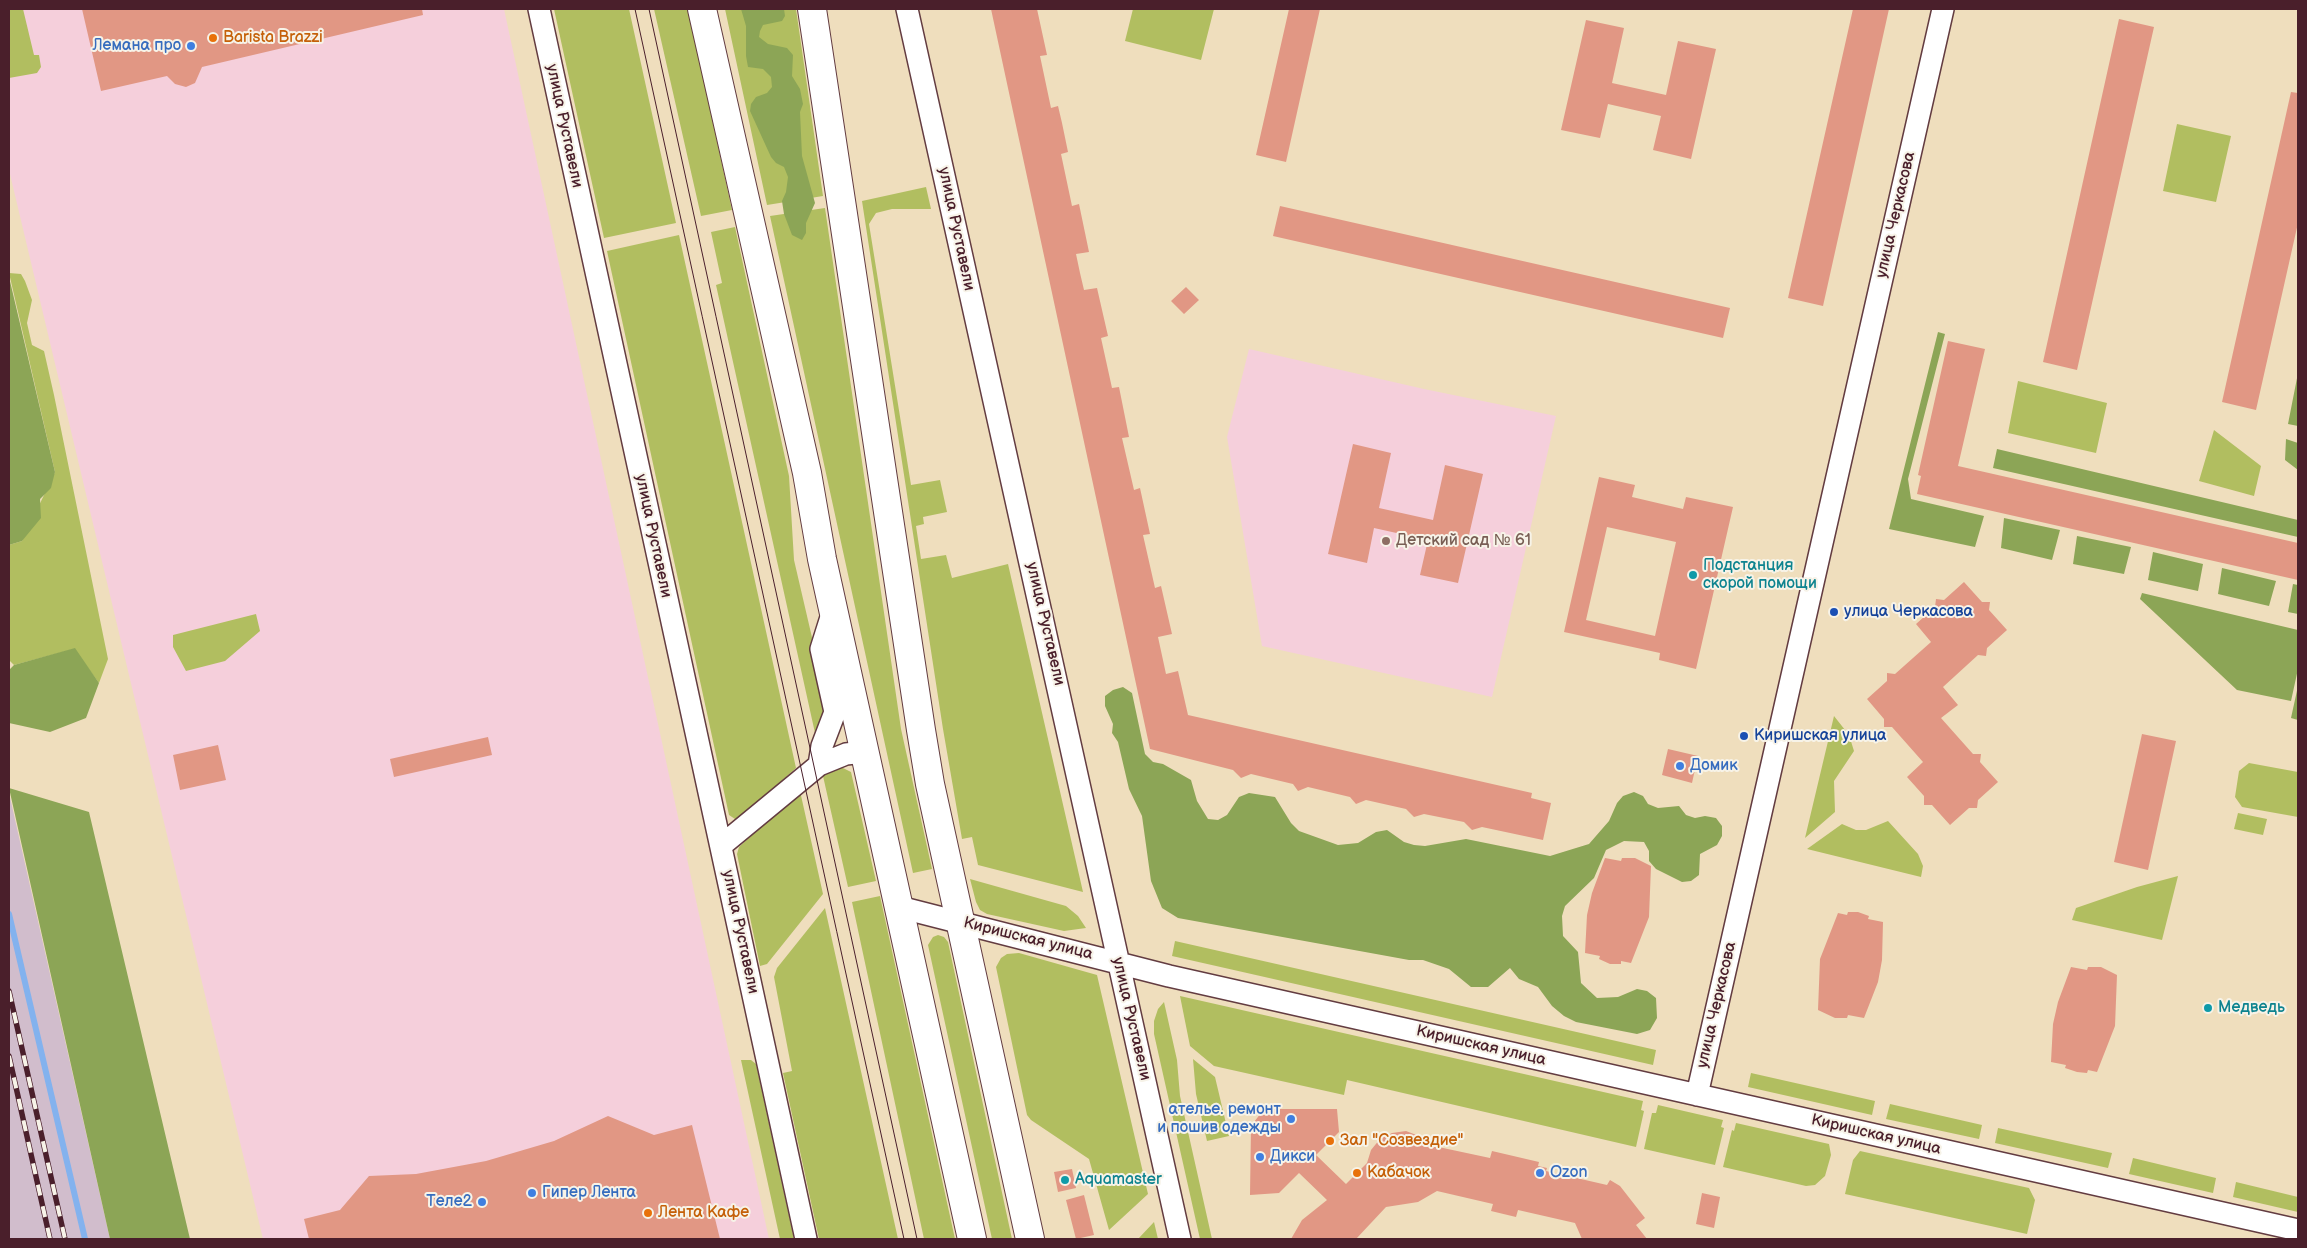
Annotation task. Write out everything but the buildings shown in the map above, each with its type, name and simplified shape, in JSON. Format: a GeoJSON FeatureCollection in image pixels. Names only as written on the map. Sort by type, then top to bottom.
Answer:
{"type":"FeatureCollection","features":[{"type":"Feature","properties":{"kind":"main road"},"geometry":{"type":"LineString","coordinates":[[702,9],[808,473],[833,611],[972,1239]]}},
{"type":"Feature","properties":{"kind":"main road"},"geometry":{"type":"LineString","coordinates":[[812,9],[921,730],[960,921],[1030,1239]]}},
{"type":"Feature","properties":{"kind":"street","name":"улица Руставели"},"geometry":{"type":"LineString","coordinates":[[539,9],[806,1239]]}},
{"type":"Feature","properties":{"kind":"street","name":"улица Руставели"},"geometry":{"type":"LineString","coordinates":[[907,9],[1180,1239]]}},
{"type":"Feature","properties":{"kind":"street","name":"улица Черкасова"},"geometry":{"type":"LineString","coordinates":[[1697,1095],[1943,9]]}},
{"type":"Feature","properties":{"kind":"street"},"geometry":{"type":"LineString","coordinates":[[819,765],[822,746],[835,712],[821,649],[833,611]]}},
{"type":"Feature","properties":{"kind":"street"},"geometry":{"type":"LineString","coordinates":[[722,845],[819,765],[846,754],[864,752]]}},
{"type":"Feature","properties":{"kind":"street","name":"Киришская улица"},"geometry":{"type":"LineString","coordinates":[[899,907],[1118,961],[1169,976],[2298,1230]]}},
{"type":"Feature","properties":{"kind":"shaded area"},"geometry":{"type":"Polygon","coordinates":[[[9,9],[504,9],[769,1239],[263,1239],[9,170],[9,9]]]}},
{"type":"Feature","properties":{"kind":"shaded area","name":"Детский сад № 61"},"geometry":{"type":"Polygon","coordinates":[[[1249,349],[1424,389],[1556,416],[1492,697],[1262,646],[1227,437],[1249,349]]]}},
{"type":"Feature","properties":{"kind":"shaded area"},"geometry":{"type":"Polygon","coordinates":[[[9,793],[110,1239],[9,1239],[9,793]]]}},
{"type":"Feature","properties":{"kind":"green space"},"geometry":{"type":"Polygon","coordinates":[[[9,9],[23,9],[34,55],[39,55],[41,67],[37,73],[9,78],[9,9]]]}},
{"type":"Feature","properties":{"kind":"green space"},"geometry":{"type":"Polygon","coordinates":[[[554,9],[629,9],[676,223],[604,238],[554,9]]]}},
{"type":"Feature","properties":{"kind":"green space"},"geometry":{"type":"Polygon","coordinates":[[[654,9],[688,9],[732,210],[701,216],[654,9]]]}},
{"type":"Feature","properties":{"kind":"green space"},"geometry":{"type":"Polygon","coordinates":[[[725,9],[796,9],[823,196],[767,205],[725,9]]]}},
{"type":"Feature","properties":{"kind":"green space"},"geometry":{"type":"Polygon","coordinates":[[[741,9],[784,9],[785,16],[782,21],[763,25],[759,37],[768,44],[787,48],[793,55],[792,76],[800,89],[803,104],[800,112],[802,156],[815,203],[806,223],[806,233],[802,240],[792,235],[784,214],[782,201],[786,192],[788,177],[784,167],[776,163],[771,157],[750,111],[751,104],[756,97],[767,93],[772,87],[771,77],[763,69],[748,67],[746,26],[741,9]]]}},
{"type":"Feature","properties":{"kind":"green space"},"geometry":{"type":"Polygon","coordinates":[[[1133,9],[1214,9],[1201,60],[1125,41],[1133,9]]]}},
{"type":"Feature","properties":{"kind":"green space"},"geometry":{"type":"Polygon","coordinates":[[[2177,124],[2231,136],[2216,202],[2163,191],[2177,124]]]}},
{"type":"Feature","properties":{"kind":"green space"},"geometry":{"type":"Polygon","coordinates":[[[926,187],[931,209],[892,209],[876,213],[869,224],[911,485],[940,480],[947,512],[923,517],[924,524],[916,526],[921,559],[946,555],[952,578],[1008,564],[1083,892],[978,865],[972,837],[962,839],[943,729],[862,201],[926,187]]]}},
{"type":"Feature","properties":{"kind":"green space"},"geometry":{"type":"Polygon","coordinates":[[[825,208],[901,729],[932,869],[913,873],[770,216],[825,208]]]}},
{"type":"Feature","properties":{"kind":"green space"},"geometry":{"type":"Polygon","coordinates":[[[735,227],[789,476],[794,560],[827,702],[817,742],[716,285],[722,283],[711,232],[735,227]]]}},
{"type":"Feature","properties":{"kind":"green space"},"geometry":{"type":"Polygon","coordinates":[[[679,235],[796,768],[740,818],[735,819],[729,815],[607,251],[679,235]]]}},
{"type":"Feature","properties":{"kind":"green space"},"geometry":{"type":"Polygon","coordinates":[[[9,273],[21,274],[25,281],[32,300],[27,323],[32,345],[44,351],[54,395],[108,659],[99,683],[74,649],[14,665],[9,660],[9,545],[22,541],[55,472],[9,273]]]}},
{"type":"Feature","properties":{"kind":"green space"},"geometry":{"type":"Polygon","coordinates":[[[9,277],[55,472],[51,488],[40,499],[41,518],[22,541],[9,545],[9,277]]]}},
{"type":"Feature","properties":{"kind":"green space"},"geometry":{"type":"Polygon","coordinates":[[[1938,332],[1945,334],[1908,479],[1911,499],[1984,516],[1975,547],[1889,529],[1938,332]]]}},
{"type":"Feature","properties":{"kind":"green space"},"geometry":{"type":"Polygon","coordinates":[[[2298,373],[2298,426],[2288,424],[2298,373]]]}},
{"type":"Feature","properties":{"kind":"green space"},"geometry":{"type":"Polygon","coordinates":[[[2018,381],[2107,403],[2096,453],[2008,433],[2018,381]]]}},
{"type":"Feature","properties":{"kind":"green space"},"geometry":{"type":"Polygon","coordinates":[[[2214,430],[2261,466],[2254,496],[2199,481],[2214,430]]]}},
{"type":"Feature","properties":{"kind":"green space"},"geometry":{"type":"Polygon","coordinates":[[[2286,439],[2298,443],[2298,470],[2285,460],[2286,439]]]}},
{"type":"Feature","properties":{"kind":"green space"},"geometry":{"type":"Polygon","coordinates":[[[1997,449],[2298,520],[2298,537],[1993,468],[1997,449]]]}},
{"type":"Feature","properties":{"kind":"green space"},"geometry":{"type":"Polygon","coordinates":[[[2004,518],[2060,530],[2052,560],[2001,548],[2004,518]]]}},
{"type":"Feature","properties":{"kind":"green space"},"geometry":{"type":"Polygon","coordinates":[[[2077,536],[2131,547],[2124,574],[2073,564],[2077,536]]]}},
{"type":"Feature","properties":{"kind":"green space"},"geometry":{"type":"Polygon","coordinates":[[[2153,552],[2203,564],[2198,591],[2148,580],[2153,552]]]}},
{"type":"Feature","properties":{"kind":"green space"},"geometry":{"type":"Polygon","coordinates":[[[2222,568],[2276,581],[2269,606],[2218,594],[2222,568]]]}},
{"type":"Feature","properties":{"kind":"green space"},"geometry":{"type":"Polygon","coordinates":[[[2293,584],[2298,585],[2298,614],[2288,612],[2293,584]]]}},
{"type":"Feature","properties":{"kind":"green space"},"geometry":{"type":"Polygon","coordinates":[[[2142,593],[2298,630],[2298,669],[2291,701],[2237,690],[2140,599],[2142,593]]]}},
{"type":"Feature","properties":{"kind":"green space"},"geometry":{"type":"Polygon","coordinates":[[[256,614],[260,631],[225,661],[186,671],[173,647],[173,635],[256,614]]]}},
{"type":"Feature","properties":{"kind":"green space"},"geometry":{"type":"Polygon","coordinates":[[[75,648],[99,683],[86,718],[50,732],[9,723],[9,670],[14,665],[75,648]]]}},
{"type":"Feature","properties":{"kind":"green space"},"geometry":{"type":"Polygon","coordinates":[[[2298,686],[2298,720],[2291,718],[2298,686]]]}},
{"type":"Feature","properties":{"kind":"green space"},"geometry":{"type":"Polygon","coordinates":[[[1123,687],[1132,693],[1145,754],[1153,762],[1163,764],[1191,780],[1197,801],[1208,819],[1218,820],[1227,815],[1239,797],[1249,793],[1275,797],[1291,823],[1299,831],[1338,845],[1358,843],[1376,832],[1387,830],[1404,842],[1414,845],[1425,846],[1466,839],[1550,856],[1589,844],[1609,821],[1617,803],[1623,796],[1634,792],[1643,796],[1648,804],[1658,808],[1679,806],[1686,815],[1695,818],[1705,816],[1716,818],[1722,826],[1722,836],[1717,845],[1700,854],[1699,875],[1691,881],[1682,882],[1656,869],[1649,861],[1649,851],[1644,842],[1624,841],[1606,850],[1594,878],[1565,906],[1562,916],[1563,936],[1578,952],[1581,983],[1597,998],[1618,997],[1637,989],[1647,991],[1656,998],[1657,1018],[1650,1030],[1637,1034],[1576,1022],[1564,1016],[1552,1006],[1538,987],[1519,979],[1510,968],[1488,987],[1471,987],[1449,969],[1423,960],[1409,960],[1178,918],[1162,908],[1151,881],[1142,816],[1129,789],[1118,742],[1112,733],[1113,724],[1105,706],[1105,696],[1113,690],[1123,687]]]}},
{"type":"Feature","properties":{"kind":"green space"},"geometry":{"type":"Polygon","coordinates":[[[1834,716],[1849,735],[1854,751],[1834,781],[1835,812],[1805,838],[1834,716]]]}},
{"type":"Feature","properties":{"kind":"green space"},"geometry":{"type":"Polygon","coordinates":[[[2249,763],[2298,772],[2298,817],[2242,807],[2235,797],[2239,771],[2249,763]]]}},
{"type":"Feature","properties":{"kind":"green space"},"geometry":{"type":"Polygon","coordinates":[[[841,767],[851,772],[876,881],[848,887],[823,776],[827,771],[841,767]]]}},
{"type":"Feature","properties":{"kind":"green space"},"geometry":{"type":"Polygon","coordinates":[[[9,788],[89,812],[190,1239],[110,1239],[9,788]]]}},
{"type":"Feature","properties":{"kind":"green space"},"geometry":{"type":"Polygon","coordinates":[[[800,791],[823,894],[767,964],[760,966],[737,854],[739,847],[800,791]]]}},
{"type":"Feature","properties":{"kind":"green space"},"geometry":{"type":"Polygon","coordinates":[[[2238,813],[2267,819],[2263,835],[2234,829],[2238,813]]]}},
{"type":"Feature","properties":{"kind":"green space"},"geometry":{"type":"Polygon","coordinates":[[[1888,821],[1918,854],[1923,866],[1921,877],[1807,849],[1842,824],[1856,830],[1866,830],[1888,821]]]}},
{"type":"Feature","properties":{"kind":"green space"},"geometry":{"type":"Polygon","coordinates":[[[2178,876],[2162,940],[2072,920],[2076,908],[2137,887],[2178,876]]]}},
{"type":"Feature","properties":{"kind":"green space"},"geometry":{"type":"Polygon","coordinates":[[[970,879],[1066,906],[1078,916],[1086,928],[1064,931],[987,914],[980,910],[976,902],[970,879]]]}},
{"type":"Feature","properties":{"kind":"green space"},"geometry":{"type":"Polygon","coordinates":[[[880,896],[955,1239],[924,1239],[852,902],[880,896]]]}},
{"type":"Feature","properties":{"kind":"green space"},"geometry":{"type":"Polygon","coordinates":[[[825,908],[898,1239],[819,1239],[783,1073],[792,1071],[774,977],[777,968],[825,908]]]}},
{"type":"Feature","properties":{"kind":"green space"},"geometry":{"type":"Polygon","coordinates":[[[938,935],[944,937],[948,942],[1012,1239],[992,1239],[928,945],[933,937],[938,935]]]}},
{"type":"Feature","properties":{"kind":"green space"},"geometry":{"type":"Polygon","coordinates":[[[1175,941],[1656,1050],[1653,1065],[1172,956],[1175,941]]]}},
{"type":"Feature","properties":{"kind":"green space"},"geometry":{"type":"Polygon","coordinates":[[[1019,953],[1097,975],[1148,1194],[1109,1230],[1089,1159],[1031,1120],[1027,1115],[996,967],[1001,958],[1007,954],[1019,953]]]}},
{"type":"Feature","properties":{"kind":"green space"},"geometry":{"type":"Polygon","coordinates":[[[1180,996],[1643,1101],[1641,1110],[1644,1111],[1636,1147],[1347,1080],[1344,1095],[1214,1066],[1190,1046],[1180,996]]]}},
{"type":"Feature","properties":{"kind":"green space"},"geometry":{"type":"Polygon","coordinates":[[[1164,1002],[1177,1060],[1180,1096],[1212,1239],[1200,1239],[1154,1034],[1154,1021],[1158,1009],[1164,1002]]]}},
{"type":"Feature","properties":{"kind":"green space"},"geometry":{"type":"Polygon","coordinates":[[[1193,1059],[1215,1077],[1229,1136],[1207,1141],[1196,1094],[1193,1059]]]}},
{"type":"Feature","properties":{"kind":"green space"},"geometry":{"type":"Polygon","coordinates":[[[741,1060],[751,1060],[756,1064],[794,1239],[780,1239],[741,1060]]]}},
{"type":"Feature","properties":{"kind":"green space"},"geometry":{"type":"Polygon","coordinates":[[[1751,1073],[1875,1101],[1872,1115],[1748,1087],[1751,1073]]]}},
{"type":"Feature","properties":{"kind":"green space"},"geometry":{"type":"Polygon","coordinates":[[[1890,1104],[1982,1125],[1979,1139],[1886,1119],[1890,1104]]]}},
{"type":"Feature","properties":{"kind":"green space"},"geometry":{"type":"Polygon","coordinates":[[[1658,1105],[1723,1120],[1721,1127],[1724,1128],[1715,1165],[1644,1149],[1652,1113],[1656,1113],[1658,1105]]]}},
{"type":"Feature","properties":{"kind":"green space"},"geometry":{"type":"Polygon","coordinates":[[[1736,1123],[1829,1144],[1831,1155],[1825,1176],[1815,1185],[1806,1186],[1723,1167],[1732,1130],[1734,1131],[1736,1123]]]}},
{"type":"Feature","properties":{"kind":"green space"},"geometry":{"type":"Polygon","coordinates":[[[1998,1128],[2112,1153],[2108,1168],[1995,1143],[1998,1128]]]}},
{"type":"Feature","properties":{"kind":"green space"},"geometry":{"type":"Polygon","coordinates":[[[1860,1151],[2029,1188],[2035,1200],[2027,1234],[1845,1194],[1853,1160],[1860,1151]]]}},
{"type":"Feature","properties":{"kind":"green space"},"geometry":{"type":"Polygon","coordinates":[[[2133,1158],[2216,1178],[2213,1193],[2129,1174],[2133,1158]]]}},
{"type":"Feature","properties":{"kind":"green space"},"geometry":{"type":"Polygon","coordinates":[[[2236,1182],[2298,1197],[2298,1212],[2233,1197],[2236,1182]]]}},
{"type":"Feature","properties":{"kind":"green space"},"geometry":{"type":"Polygon","coordinates":[[[1154,1222],[1158,1239],[1138,1239],[1154,1222]]]}},
{"type":"Feature","properties":{"kind":"waterway"},"geometry":{"type":"LineString","coordinates":[[9,914],[85,1239]]}},
{"type":"Feature","properties":{"kind":"tram line"},"geometry":{"type":"LineString","coordinates":[[635,9],[904,1239]]}},
{"type":"Feature","properties":{"kind":"tram line"},"geometry":{"type":"LineString","coordinates":[[649,9],[917,1239]]}},
{"type":"Feature","properties":{"kind":"railway"},"geometry":{"type":"LineString","coordinates":[[9,991],[65,1239]]}},
{"type":"Feature","properties":{"kind":"railway"},"geometry":{"type":"LineString","coordinates":[[9,1056],[50,1239]]}},
{"type":"Feature","properties":{"kind":"place","name":"Barista Brazzi"},"geometry":{"type":"Point","coordinates":[213,38]}},
{"type":"Feature","properties":{"kind":"place","name":"Лемана про"},"geometry":{"type":"Point","coordinates":[191,46]}},
{"type":"Feature","properties":{"kind":"place","name":"Детский сад № 61"},"geometry":{"type":"Point","coordinates":[1386,541]}},
{"type":"Feature","properties":{"kind":"place","name":"Подстанция скорой помощи"},"geometry":{"type":"Point","coordinates":[1693,575]}},
{"type":"Feature","properties":{"kind":"place","name":"улица Черкасова"},"geometry":{"type":"Point","coordinates":[1834,612]}},
{"type":"Feature","properties":{"kind":"place","name":"Киришская улица"},"geometry":{"type":"Point","coordinates":[1744,736]}},
{"type":"Feature","properties":{"kind":"place","name":"Домик"},"geometry":{"type":"Point","coordinates":[1680,766]}},
{"type":"Feature","properties":{"kind":"place","name":"Медведь"},"geometry":{"type":"Point","coordinates":[2208,1008]}},
{"type":"Feature","properties":{"kind":"place","name":"ателье. ремонт и пошив одежды"},"geometry":{"type":"Point","coordinates":[1291,1119]}},
{"type":"Feature","properties":{"kind":"place","name":"Зал \"Созвездие\""},"geometry":{"type":"Point","coordinates":[1330,1141]}},
{"type":"Feature","properties":{"kind":"place","name":"Дикси"},"geometry":{"type":"Point","coordinates":[1260,1157]}},
{"type":"Feature","properties":{"kind":"place","name":"Кабачок"},"geometry":{"type":"Point","coordinates":[1357,1173]}},
{"type":"Feature","properties":{"kind":"place","name":"Ozon"},"geometry":{"type":"Point","coordinates":[1540,1173]}},
{"type":"Feature","properties":{"kind":"place","name":"Aquamaster"},"geometry":{"type":"Point","coordinates":[1065,1180]}},
{"type":"Feature","properties":{"kind":"place","name":"Гипер Лента"},"geometry":{"type":"Point","coordinates":[532,1193]}},
{"type":"Feature","properties":{"kind":"place","name":"Теле2"},"geometry":{"type":"Point","coordinates":[482,1202]}},
{"type":"Feature","properties":{"kind":"place","name":"Лента Кафе"},"geometry":{"type":"Point","coordinates":[648,1213]}}]}
